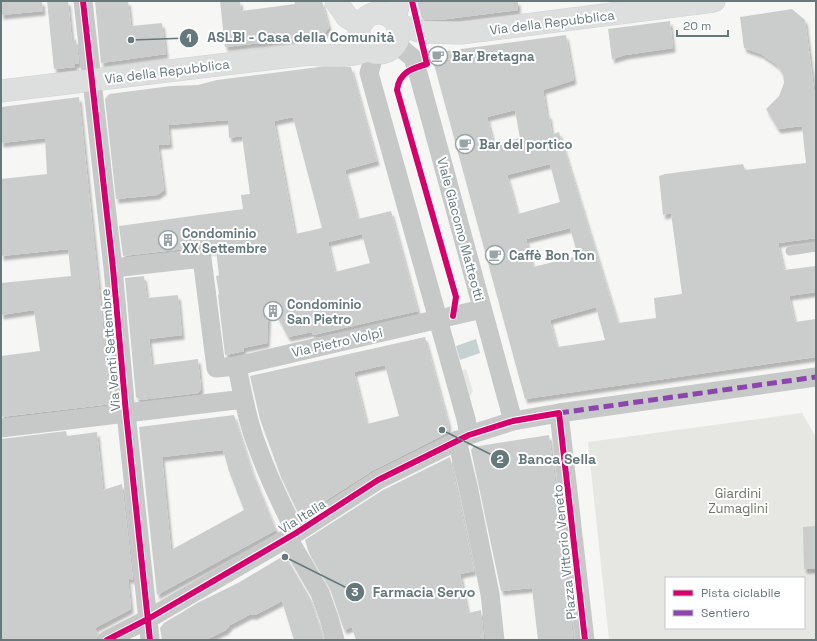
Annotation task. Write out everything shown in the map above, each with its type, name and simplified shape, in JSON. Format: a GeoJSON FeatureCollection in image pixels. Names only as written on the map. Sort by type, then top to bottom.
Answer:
{"type":"FeatureCollection","features":[{"type":"Feature","properties":{"kind":"street","name":"Via Venti Settembre"},"geometry":{"type":"LineString","coordinates":[[83,1],[113,268],[126,413],[150,640]]}},
{"type":"Feature","properties":{"kind":"street","name":"Viale Giacomo Matteotti"},"geometry":{"type":"LineString","coordinates":[[336,1],[347,17],[379,25],[413,58],[513,421]]}},
{"type":"Feature","properties":{"kind":"street","name":"Via della Repubblica"},"geometry":{"type":"LineString","coordinates":[[1,91],[310,54],[335,56],[360,53],[379,25],[422,45],[438,43],[461,33],[714,1]]}},
{"type":"Feature","properties":{"kind":"street"},"geometry":{"type":"LineString","coordinates":[[379,25],[369,73],[466,419],[463,438],[468,486],[490,594],[495,640]]}},
{"type":"Feature","properties":{"kind":"street","name":"Via Pietro Volpi"},"geometry":{"type":"LineString","coordinates":[[113,268],[202,258],[216,368],[237,366],[482,308]]}},
{"type":"Feature","properties":{"kind":"street"},"geometry":{"type":"LineString","coordinates":[[237,366],[255,442],[292,536],[320,593],[335,640]]}},
{"type":"Feature","properties":{"kind":"street"},"geometry":{"type":"LineString","coordinates":[[513,421],[816,377]]}},
{"type":"Feature","properties":{"kind":"street"},"geometry":{"type":"LineString","coordinates":[[1,428],[244,399]]}},
{"type":"Feature","properties":{"kind":"street","name":"Piazza Vittorio Veneto"},"geometry":{"type":"LineString","coordinates":[[560,413],[585,640]]}},
{"type":"Feature","properties":{"kind":"street","name":"Via Italia"},"geometry":{"type":"LineString","coordinates":[[106,640],[148,620],[292,536],[378,480],[463,438],[513,421]]}},
{"type":"Feature","properties":{"kind":"lane"},"geometry":{"type":"LineString","coordinates":[[790,250],[816,247]]}},
{"type":"Feature","properties":{"kind":"green space"},"geometry":{"type":"Polygon","coordinates":[[[466,369],[473,391],[468,397],[461,371],[466,369]]]}},
{"type":"Feature","properties":{"kind":"green space","name":"Giardini Zumaglini"},"geometry":{"type":"Polygon","coordinates":[[[802,413],[816,437],[816,640],[609,640],[588,442],[802,413]]]}},
{"type":"Feature","properties":{"kind":"shaded area"},"geometry":{"type":"Polygon","coordinates":[[[476,339],[480,353],[460,360],[456,346],[476,339]]]}},
{"type":"Feature","properties":{"kind":"building"},"geometry":{"type":"Polygon","coordinates":[[[1,1],[42,1],[43,11],[1,15],[1,1]]]}},
{"type":"Feature","properties":{"kind":"building"},"geometry":{"type":"Polygon","coordinates":[[[47,1],[68,1],[72,42],[76,39],[79,63],[75,64],[75,67],[54,69],[47,1]]]}},
{"type":"Feature","properties":{"kind":"building"},"geometry":{"type":"Polygon","coordinates":[[[95,1],[128,1],[131,26],[162,23],[166,54],[101,63],[95,1]]]}},
{"type":"Feature","properties":{"kind":"building"},"geometry":{"type":"Polygon","coordinates":[[[220,1],[240,1],[241,11],[295,4],[294,1],[322,1],[329,27],[323,36],[225,47],[220,1]]]}},
{"type":"Feature","properties":{"kind":"building"},"geometry":{"type":"Polygon","coordinates":[[[417,1],[518,1],[518,10],[439,20],[424,20],[422,19],[417,1]]]}},
{"type":"Feature","properties":{"kind":"building"},"geometry":{"type":"Polygon","coordinates":[[[792,9],[805,20],[816,105],[816,238],[778,243],[784,270],[816,266],[816,292],[789,296],[795,322],[816,319],[816,357],[525,399],[431,53],[566,35],[574,80],[543,90],[547,115],[549,114],[552,134],[559,132],[618,323],[656,318],[654,298],[682,294],[671,213],[663,215],[659,176],[743,164],[745,170],[806,163],[802,126],[778,129],[766,109],[779,96],[784,83],[783,74],[777,65],[761,54],[744,48],[740,17],[792,9]],[[515,110],[487,117],[494,145],[520,138],[515,110]],[[550,164],[507,175],[518,214],[560,202],[550,164]],[[570,228],[526,239],[533,267],[578,256],[570,228]],[[596,307],[550,320],[557,347],[605,340],[596,307]]]}},
{"type":"Feature","properties":{"kind":"building"},"geometry":{"type":"Polygon","coordinates":[[[670,21],[673,48],[625,55],[612,59],[608,29],[670,21]]]}},
{"type":"Feature","properties":{"kind":"building"},"geometry":{"type":"Polygon","coordinates":[[[319,67],[351,67],[377,161],[345,170],[358,219],[391,211],[418,311],[313,335],[312,332],[288,337],[269,301],[267,343],[243,348],[244,351],[225,355],[216,276],[219,275],[216,250],[210,251],[201,247],[123,256],[119,226],[243,209],[241,195],[250,194],[242,136],[229,138],[228,120],[168,125],[170,144],[158,145],[164,190],[157,195],[116,199],[105,99],[109,94],[171,86],[198,85],[217,80],[319,67]],[[293,117],[274,121],[295,234],[322,228],[293,117]],[[362,234],[328,242],[335,272],[370,263],[362,234]]]}},
{"type":"Feature","properties":{"kind":"building"},"geometry":{"type":"Polygon","coordinates":[[[79,97],[111,404],[1,417],[1,356],[40,351],[34,310],[1,315],[1,283],[71,276],[68,249],[1,256],[1,179],[47,174],[45,138],[1,143],[1,107],[79,97]]]}},
{"type":"Feature","properties":{"kind":"building"},"geometry":{"type":"Polygon","coordinates":[[[144,276],[147,298],[178,295],[182,335],[149,339],[152,365],[198,359],[201,389],[198,393],[140,400],[136,397],[125,278],[144,276]]]}},
{"type":"Feature","properties":{"kind":"building"},"geometry":{"type":"Polygon","coordinates":[[[425,337],[448,422],[449,432],[372,471],[300,517],[281,477],[260,419],[250,376],[425,337]],[[385,365],[354,372],[367,424],[399,416],[385,365]]]}},
{"type":"Feature","properties":{"kind":"building"},"geometry":{"type":"Polygon","coordinates":[[[234,415],[252,471],[276,530],[157,595],[139,427],[234,415]],[[223,450],[162,457],[171,550],[244,510],[229,471],[223,450]]]}},
{"type":"Feature","properties":{"kind":"building"},"geometry":{"type":"Polygon","coordinates":[[[66,431],[67,436],[97,432],[103,490],[122,484],[133,580],[128,578],[131,609],[95,628],[98,634],[96,640],[1,640],[1,439],[66,431]]]}},
{"type":"Feature","properties":{"kind":"building"},"geometry":{"type":"Polygon","coordinates":[[[549,435],[564,550],[573,640],[538,640],[532,588],[501,591],[471,450],[473,447],[549,435]]]}},
{"type":"Feature","properties":{"kind":"building"},"geometry":{"type":"Polygon","coordinates":[[[450,457],[474,571],[460,574],[468,613],[481,610],[484,640],[356,640],[352,627],[344,630],[330,589],[309,553],[305,540],[383,490],[450,457]]]}},
{"type":"Feature","properties":{"kind":"building"},"geometry":{"type":"Polygon","coordinates":[[[816,526],[816,569],[804,569],[803,527],[816,526]]]}},
{"type":"Feature","properties":{"kind":"building"},"geometry":{"type":"Polygon","coordinates":[[[285,555],[310,598],[324,640],[294,640],[282,601],[255,615],[249,615],[230,625],[226,630],[205,640],[162,640],[160,628],[164,623],[199,602],[238,583],[285,555]]]}},
{"type":"Feature","properties":{"kind":"marked path"},"geometry":{"type":"LineString","coordinates":[[559,413],[816,377]]}},
{"type":"Feature","properties":{"kind":"cycle path"},"geometry":{"type":"LineString","coordinates":[[83,1],[113,268],[126,413],[150,640]]}},
{"type":"Feature","properties":{"kind":"cycle path"},"geometry":{"type":"LineString","coordinates":[[412,1],[427,64],[412,69],[404,75],[398,84],[397,90],[456,297],[453,316]]}},
{"type":"Feature","properties":{"kind":"cycle path"},"geometry":{"type":"LineString","coordinates":[[107,640],[148,619],[296,533],[378,480],[469,435],[513,421],[559,413],[585,640]]}},
{"type":"Feature","properties":{"kind":"place","name":"ASLBI - Casa della Comunità"},"geometry":{"type":"Point","coordinates":[131,40]}},
{"type":"Feature","properties":{"kind":"place","name":"Bar Bretagna"},"geometry":{"type":"Point","coordinates":[438,56]}},
{"type":"Feature","properties":{"kind":"place","name":"Bar del portico"},"geometry":{"type":"Point","coordinates":[465,144]}},
{"type":"Feature","properties":{"kind":"place","name":"Condominio XX Settembre"},"geometry":{"type":"Point","coordinates":[168,240]}},
{"type":"Feature","properties":{"kind":"place","name":"Caffè Bon Ton"},"geometry":{"type":"Point","coordinates":[495,255]}},
{"type":"Feature","properties":{"kind":"place","name":"Condominio San Pietro"},"geometry":{"type":"Point","coordinates":[273,311]}},
{"type":"Feature","properties":{"kind":"place","name":"Banca Sella"},"geometry":{"type":"Point","coordinates":[442,430]}},
{"type":"Feature","properties":{"kind":"place","name":"Farmacia Servo"},"geometry":{"type":"Point","coordinates":[285,557]}}]}
